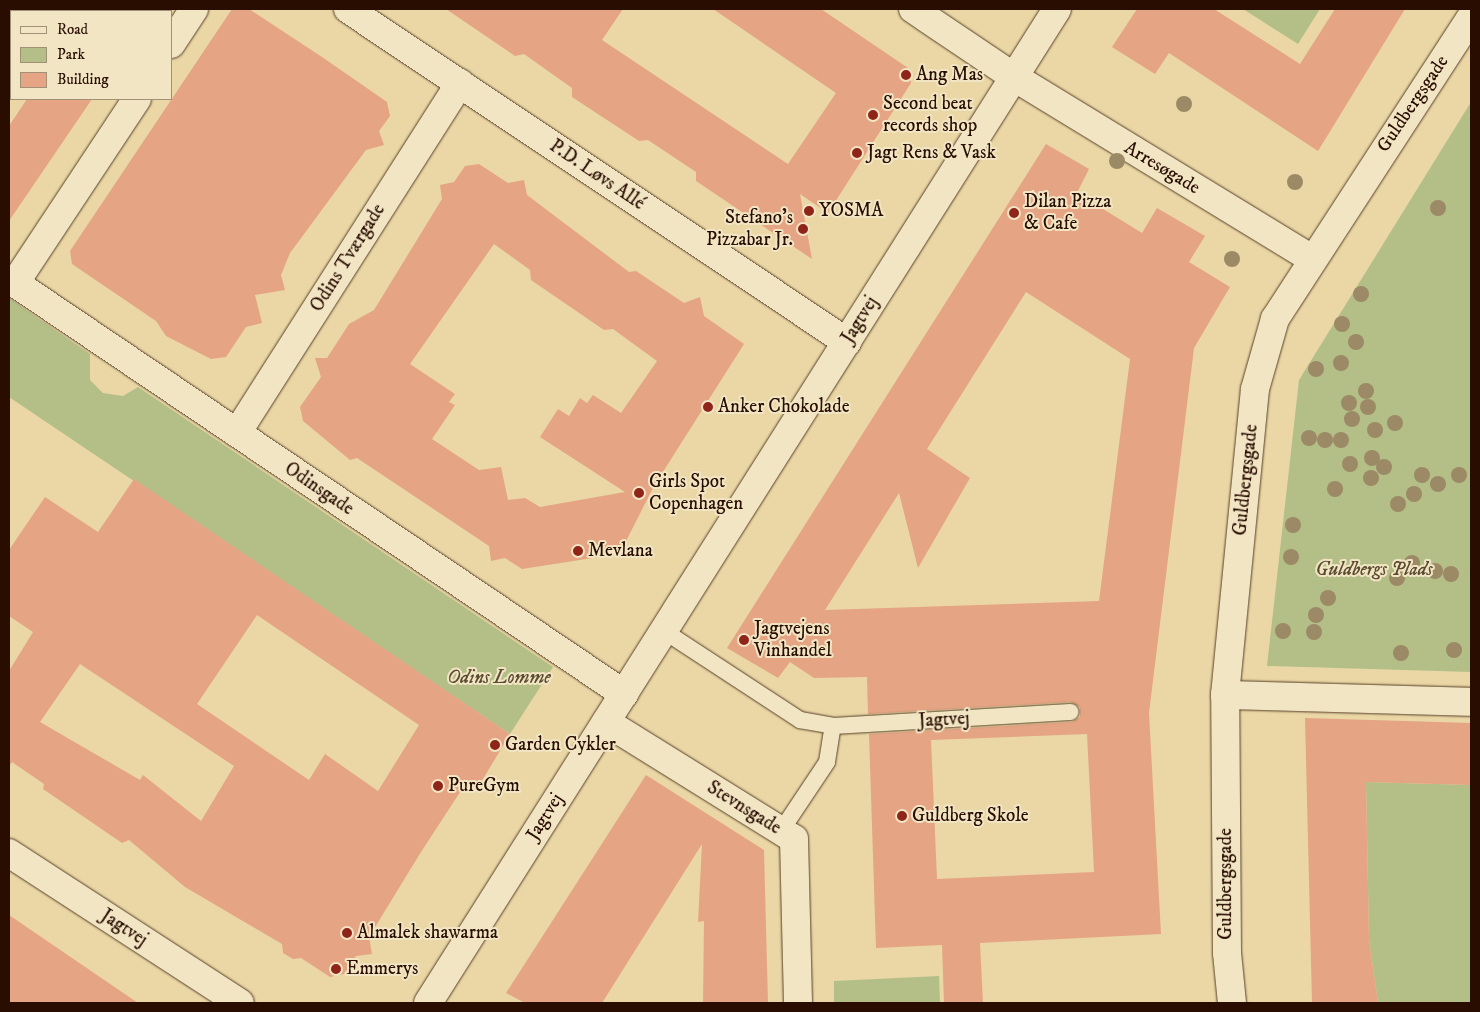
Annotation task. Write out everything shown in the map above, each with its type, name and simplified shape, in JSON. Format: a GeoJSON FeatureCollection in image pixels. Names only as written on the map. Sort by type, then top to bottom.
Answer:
{"type":"FeatureCollection","features":[{"type":"Feature","properties":{"kind":"street"},"geometry":{"type":"LineString","coordinates":[[172,42],[194,9]]}},
{"type":"Feature","properties":{"kind":"street","name":"P.D. Løvs Allé"},"geometry":{"type":"LineString","coordinates":[[348,9],[846,342]]}},
{"type":"Feature","properties":{"kind":"street","name":"Arresøgade"},"geometry":{"type":"LineString","coordinates":[[914,9],[1014,78],[1311,258]]}},
{"type":"Feature","properties":{"kind":"street","name":"Jagtvej"},"geometry":{"type":"LineString","coordinates":[[428,1003],[1057,9]]}},
{"type":"Feature","properties":{"kind":"street","name":"Guldbergsgade"},"geometry":{"type":"LineString","coordinates":[[1232,1003],[1226,952],[1226,695],[1255,389],[1275,319],[1311,258],[1471,17]]}},
{"type":"Feature","properties":{"kind":"street","name":"Odins Tværgade"},"geometry":{"type":"LineString","coordinates":[[237,433],[460,83]]}},
{"type":"Feature","properties":{"kind":"street","name":"Odinsgade"},"geometry":{"type":"LineString","coordinates":[[132,107],[12,281],[624,694]]}},
{"type":"Feature","properties":{"kind":"street"},"geometry":{"type":"LineString","coordinates":[[1226,695],[1471,702]]}},
{"type":"Feature","properties":{"kind":"street","name":"Stevnsgade"},"geometry":{"type":"LineString","coordinates":[[606,722],[794,839],[798,1003]]}},
{"type":"Feature","properties":{"kind":"street","name":"Jagtvej"},"geometry":{"type":"LineString","coordinates":[[9,853],[240,1003]]}},
{"type":"Feature","properties":{"kind":"lane","name":"Jagtvej"},"geometry":{"type":"LineString","coordinates":[[664,631],[800,720],[833,726],[1071,712]]}},
{"type":"Feature","properties":{"kind":"lane"},"geometry":{"type":"LineString","coordinates":[[781,831],[827,762],[833,726]]}},
{"type":"Feature","properties":{"kind":"green space"},"geometry":{"type":"Polygon","coordinates":[[[1243,9],[1320,9],[1298,44],[1243,9]]]}},
{"type":"Feature","properties":{"kind":"green space","name":"Guldbergs Plads"},"geometry":{"type":"Polygon","coordinates":[[[1471,102],[1471,672],[1267,666],[1299,380],[1471,102]]]}},
{"type":"Feature","properties":{"kind":"green space","name":"Odins Lomme"},"geometry":{"type":"Polygon","coordinates":[[[9,298],[90,354],[90,380],[103,393],[123,396],[138,387],[553,667],[510,734],[9,397],[9,298]]]}},
{"type":"Feature","properties":{"kind":"green space"},"geometry":{"type":"Polygon","coordinates":[[[1366,782],[1471,785],[1471,1003],[1378,1003],[1369,940],[1366,782]]]}},
{"type":"Feature","properties":{"kind":"green space"},"geometry":{"type":"Polygon","coordinates":[[[939,976],[940,1003],[834,1003],[834,981],[939,976]]]}},
{"type":"Feature","properties":{"kind":"building"},"geometry":{"type":"Polygon","coordinates":[[[232,9],[249,9],[387,102],[390,116],[379,131],[384,145],[366,150],[290,253],[281,275],[285,290],[255,295],[262,323],[246,327],[226,357],[211,359],[166,336],[156,321],[72,264],[70,251],[232,9]]]}},
{"type":"Feature","properties":{"kind":"building"},"geometry":{"type":"Polygon","coordinates":[[[446,9],[623,9],[602,40],[788,164],[836,93],[713,9],[821,9],[908,68],[911,83],[828,213],[800,194],[812,259],[696,181],[696,172],[648,140],[639,141],[572,97],[572,88],[524,54],[515,56],[446,9]]]}},
{"type":"Feature","properties":{"kind":"building"},"geometry":{"type":"Polygon","coordinates":[[[1137,9],[1214,9],[1300,64],[1335,9],[1405,9],[1318,151],[1169,53],[1155,74],[1112,47],[1137,9]]]}},
{"type":"Feature","properties":{"kind":"building"},"geometry":{"type":"Polygon","coordinates":[[[26,100],[91,100],[9,221],[9,126],[26,100]]]}},
{"type":"Feature","properties":{"kind":"building"},"geometry":{"type":"Polygon","coordinates":[[[1046,144],[1089,169],[1077,193],[1142,233],[1157,208],[1205,236],[1189,262],[1230,287],[1194,348],[1149,713],[1161,934],[980,943],[983,1003],[944,1003],[942,945],[876,948],[869,734],[1072,722],[1080,717],[1080,707],[1070,702],[868,714],[867,677],[814,678],[790,662],[778,678],[727,648],[1046,144]],[[1026,292],[927,449],[970,478],[918,568],[899,493],[825,610],[1099,601],[1130,359],[1026,292]],[[1087,734],[931,740],[937,879],[1094,872],[1087,734]]]}},
{"type":"Feature","properties":{"kind":"building"},"geometry":{"type":"Polygon","coordinates":[[[479,164],[508,183],[524,180],[527,195],[629,272],[636,271],[684,303],[700,297],[704,316],[744,344],[654,486],[624,545],[599,557],[522,569],[505,558],[491,561],[489,546],[357,458],[350,460],[303,421],[300,407],[321,377],[315,358],[327,358],[349,324],[374,310],[442,199],[440,185],[454,182],[465,166],[479,164]],[[494,244],[410,364],[455,394],[449,402],[455,405],[432,439],[479,470],[501,467],[508,500],[525,498],[540,507],[625,492],[540,437],[558,409],[569,416],[580,398],[587,403],[593,395],[621,413],[657,361],[613,329],[604,330],[531,280],[530,270],[494,244]]]}},
{"type":"Feature","properties":{"kind":"building"},"geometry":{"type":"Polygon","coordinates":[[[134,479],[510,734],[477,789],[466,783],[421,852],[369,937],[372,954],[356,956],[344,974],[330,977],[301,958],[293,959],[283,953],[282,944],[185,887],[129,840],[122,843],[43,789],[44,784],[12,762],[9,767],[9,671],[33,632],[9,616],[9,550],[45,497],[98,532],[134,479]],[[257,615],[197,704],[309,780],[325,754],[378,791],[419,725],[257,615]],[[80,664],[40,722],[140,780],[143,775],[201,821],[234,766],[80,664]]]}},
{"type":"Feature","properties":{"kind":"building"},"geometry":{"type":"Polygon","coordinates":[[[1305,718],[1471,723],[1471,785],[1366,782],[1369,940],[1378,1003],[1312,1003],[1305,718]]]}},
{"type":"Feature","properties":{"kind":"building"},"geometry":{"type":"Polygon","coordinates":[[[646,775],[764,850],[768,1003],[703,1003],[704,921],[698,922],[702,844],[602,1003],[525,1003],[506,993],[646,775]]]}},
{"type":"Feature","properties":{"kind":"building"},"geometry":{"type":"Polygon","coordinates":[[[9,915],[138,1003],[9,1003],[9,915]]]}},
{"type":"Feature","properties":{"kind":"place","name":"Ang Mas"},"geometry":{"type":"Point","coordinates":[906,75]}},
{"type":"Feature","properties":{"kind":"place","name":"Second beat records shop"},"geometry":{"type":"Point","coordinates":[873,115]}},
{"type":"Feature","properties":{"kind":"place","name":"Jagt Rens & Vask"},"geometry":{"type":"Point","coordinates":[857,153]}},
{"type":"Feature","properties":{"kind":"place","name":"YOSMA"},"geometry":{"type":"Point","coordinates":[809,211]}},
{"type":"Feature","properties":{"kind":"place","name":"Dilan Pizza & Cafe"},"geometry":{"type":"Point","coordinates":[1014,213]}},
{"type":"Feature","properties":{"kind":"place","name":"Stefano's Pizzabar Jr."},"geometry":{"type":"Point","coordinates":[803,229]}},
{"type":"Feature","properties":{"kind":"place","name":"Anker Chokolade"},"geometry":{"type":"Point","coordinates":[708,407]}},
{"type":"Feature","properties":{"kind":"place","name":"Girls Spot Copenhagen"},"geometry":{"type":"Point","coordinates":[639,493]}},
{"type":"Feature","properties":{"kind":"place","name":"Mevlana"},"geometry":{"type":"Point","coordinates":[578,551]}},
{"type":"Feature","properties":{"kind":"place","name":"Jagtvejens Vinhandel"},"geometry":{"type":"Point","coordinates":[744,640]}},
{"type":"Feature","properties":{"kind":"place","name":"Garden Cykler"},"geometry":{"type":"Point","coordinates":[495,745]}},
{"type":"Feature","properties":{"kind":"place","name":"PureGym"},"geometry":{"type":"Point","coordinates":[438,786]}},
{"type":"Feature","properties":{"kind":"place","name":"Guldberg Skole"},"geometry":{"type":"Point","coordinates":[902,816]}},
{"type":"Feature","properties":{"kind":"place","name":"Almalek shawarma"},"geometry":{"type":"Point","coordinates":[347,933]}},
{"type":"Feature","properties":{"kind":"place","name":"Emmerys"},"geometry":{"type":"Point","coordinates":[336,969]}}]}
